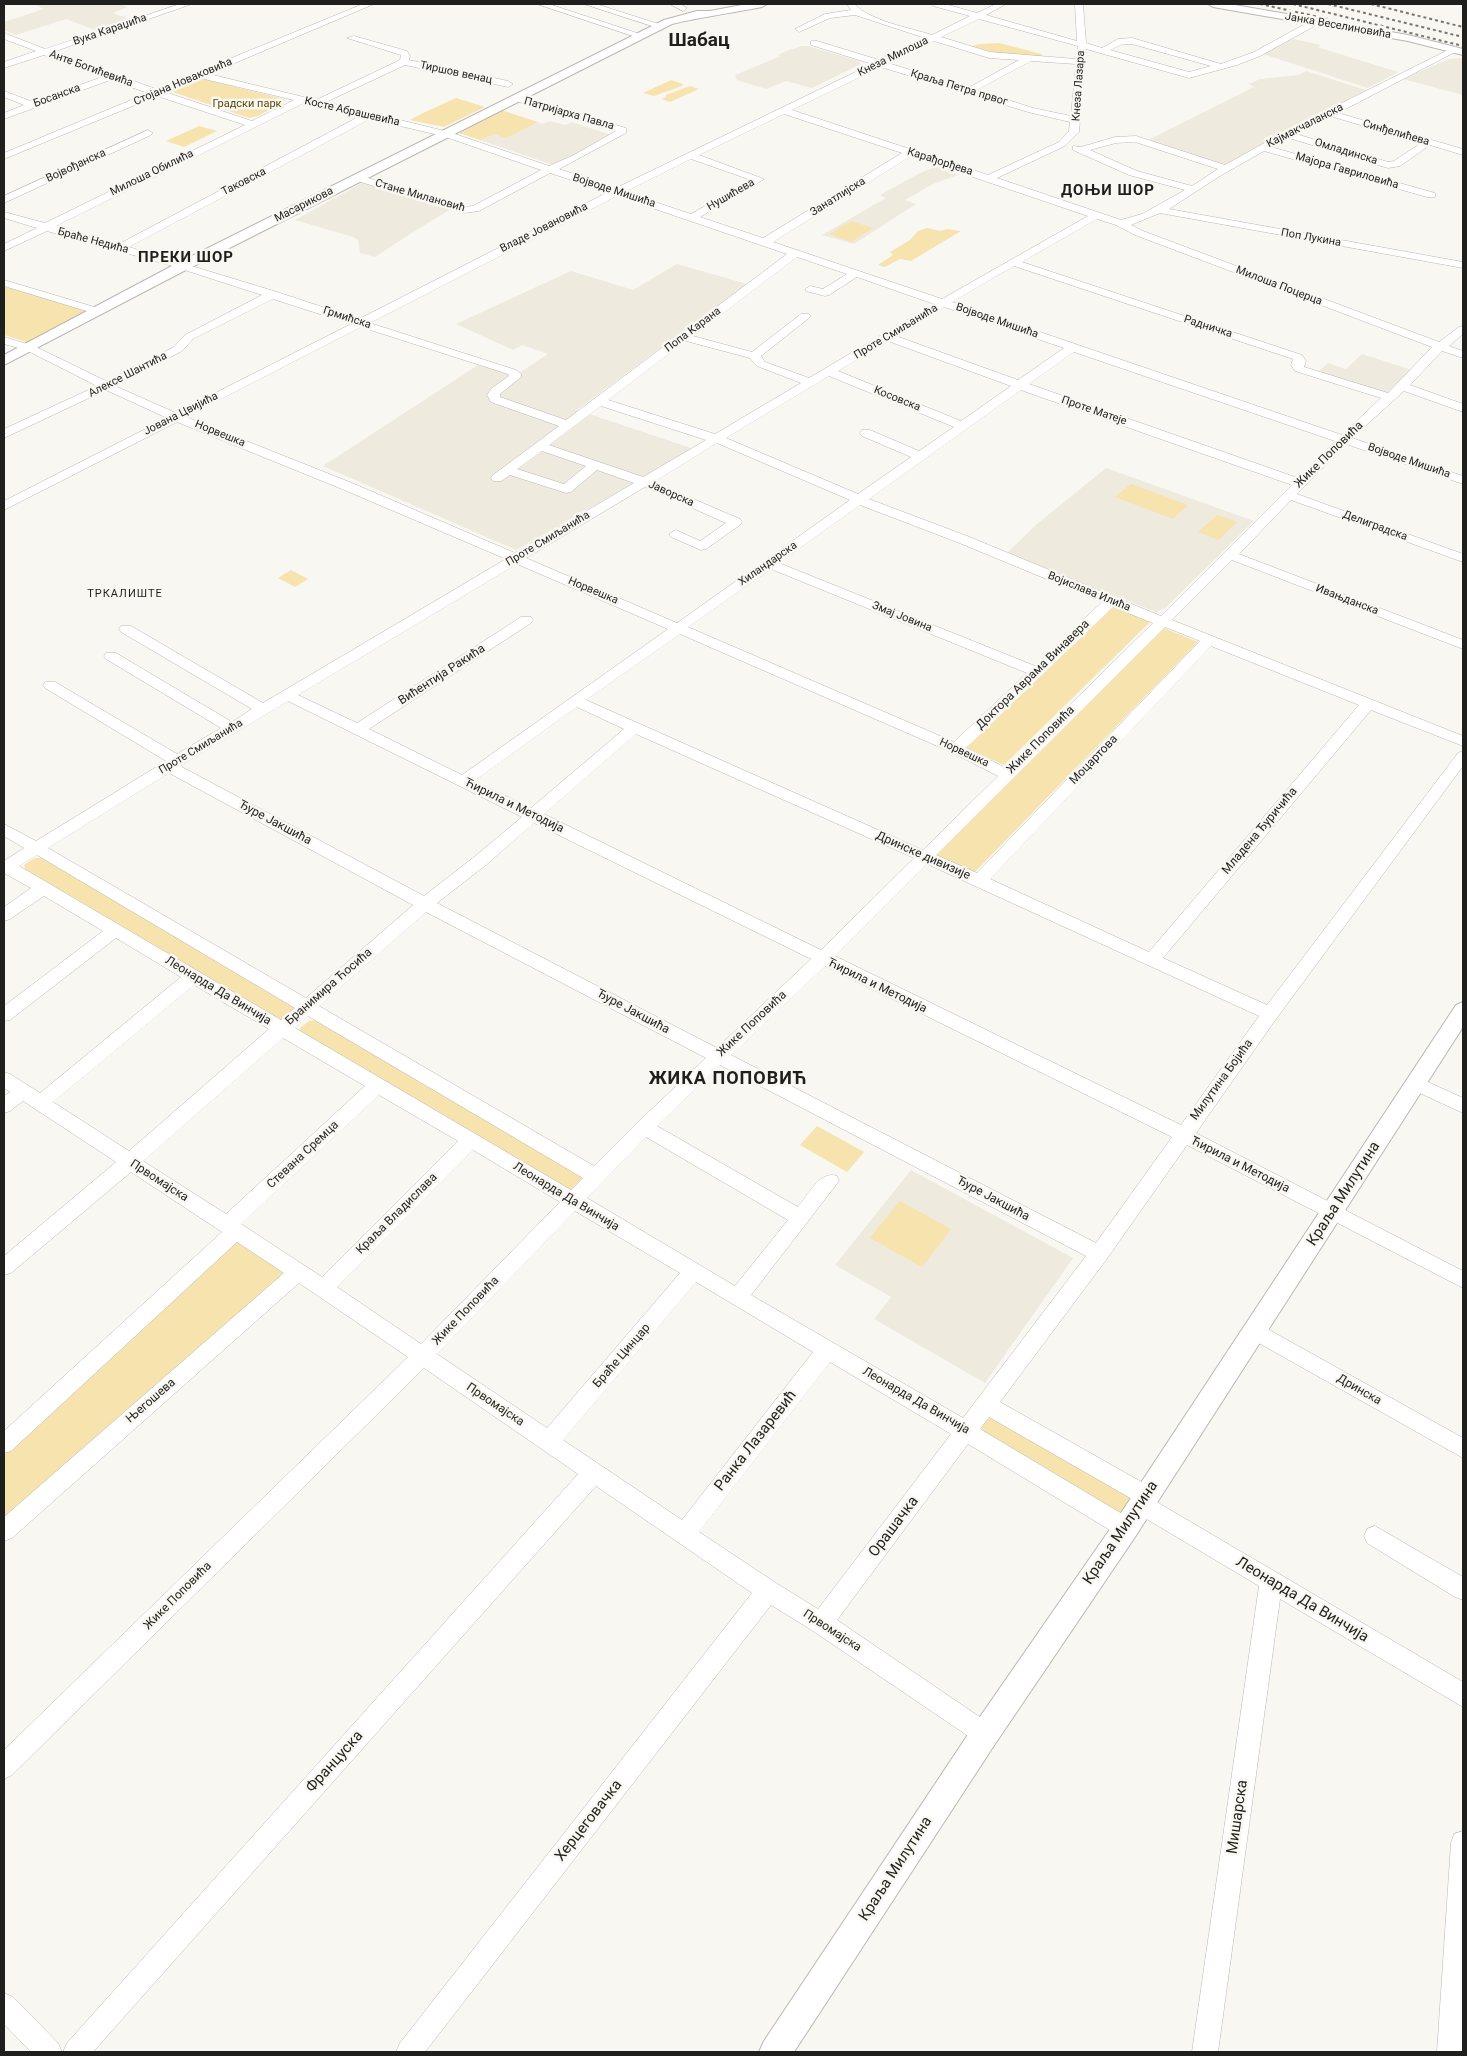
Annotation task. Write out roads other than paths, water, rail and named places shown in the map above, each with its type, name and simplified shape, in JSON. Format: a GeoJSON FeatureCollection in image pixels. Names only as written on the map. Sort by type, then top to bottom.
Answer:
{"type":"FeatureCollection","features":[{"type":"Feature","properties":{"kind":"main road"},"geometry":{"type":"LineString","coordinates":[[665,24],[689,9],[710,14],[762,4]]}},
{"type":"Feature","properties":{"kind":"main road","name":"Јанка Веселиновића"},"geometry":{"type":"LineString","coordinates":[[1213,4],[1408,38],[1459,51]]}},
{"type":"Feature","properties":{"kind":"main road","name":"Масарикова"},"geometry":{"type":"LineString","coordinates":[[4,361],[182,266],[665,24]]}},
{"type":"Feature","properties":{"kind":"main road","name":"Краља Милутина"},"geometry":{"type":"LineString","coordinates":[[775,2052],[985,1734],[1126,1528],[1417,1084],[1463,1010]]}},
{"type":"Feature","properties":{"kind":"street","name":"Вука Караџића"},"geometry":{"type":"LineString","coordinates":[[4,65],[188,4]]}},
{"type":"Feature","properties":{"kind":"street"},"geometry":{"type":"LineString","coordinates":[[343,4],[366,6]]}},
{"type":"Feature","properties":{"kind":"street"},"geometry":{"type":"LineString","coordinates":[[542,4],[642,36]]}},
{"type":"Feature","properties":{"kind":"street"},"geometry":{"type":"LineString","coordinates":[[572,14],[590,4],[665,24]]}},
{"type":"Feature","properties":{"kind":"street"},"geometry":{"type":"LineString","coordinates":[[851,4],[857,12],[869,18],[989,54],[1028,59],[1080,62]]}},
{"type":"Feature","properties":{"kind":"street"},"geometry":{"type":"LineString","coordinates":[[936,4],[1189,75],[1257,54],[1317,21]]}},
{"type":"Feature","properties":{"kind":"street","name":"Кнеза Милоша"},"geometry":{"type":"LineString","coordinates":[[783,110],[1002,4]]}},
{"type":"Feature","properties":{"kind":"street","name":"Кнеза Лазара"},"geometry":{"type":"LineString","coordinates":[[1064,143],[1074,132],[1076,120],[1082,44],[1079,4]]}},
{"type":"Feature","properties":{"kind":"street","name":"Стојана Новаковића"},"geometry":{"type":"LineString","coordinates":[[4,156],[366,6]]}},
{"type":"Feature","properties":{"kind":"street"},"geometry":{"type":"LineString","coordinates":[[799,29],[828,16],[857,12]]}},
{"type":"Feature","properties":{"kind":"street","name":"Анте Богићевића"},"geometry":{"type":"LineString","coordinates":[[4,36],[110,77],[252,124]]}},
{"type":"Feature","properties":{"kind":"street","name":"Тиршов венац"},"geometry":{"type":"LineString","coordinates":[[351,38],[404,53],[406,56],[401,63],[508,84]]}},
{"type":"Feature","properties":{"kind":"street"},"geometry":{"type":"LineString","coordinates":[[1104,50],[1121,41],[1132,41],[1223,66]]}},
{"type":"Feature","properties":{"kind":"street","name":"Краља Петра првог"},"geometry":{"type":"LineString","coordinates":[[814,43],[1049,115],[1076,120]]}},
{"type":"Feature","properties":{"kind":"street","name":"Кајмакчаланска"},"geometry":{"type":"LineString","coordinates":[[1120,223],[1128,222],[1159,210],[1226,168],[1287,134],[1459,51]]}},
{"type":"Feature","properties":{"kind":"street"},"geometry":{"type":"LineString","coordinates":[[969,90],[1028,59]]}},
{"type":"Feature","properties":{"kind":"street"},"geometry":{"type":"LineString","coordinates":[[317,104],[401,63]]}},
{"type":"Feature","properties":{"kind":"street","name":"Косте Абрашевића"},"geometry":{"type":"LineString","coordinates":[[200,76],[446,134]]}},
{"type":"Feature","properties":{"kind":"street","name":"Босанска"},"geometry":{"type":"LineString","coordinates":[[4,116],[110,77]]}},
{"type":"Feature","properties":{"kind":"street"},"geometry":{"type":"LineString","coordinates":[[4,94],[32,105]]}},
{"type":"Feature","properties":{"kind":"street","name":"Патријарха Павла"},"geometry":{"type":"LineString","coordinates":[[515,98],[623,130]]}},
{"type":"Feature","properties":{"kind":"street","name":"Милоша Обилића"},"geometry":{"type":"LineString","coordinates":[[4,248],[302,100]]}},
{"type":"Feature","properties":{"kind":"street","name":"Карађорђева"},"geometry":{"type":"LineString","coordinates":[[783,110],[1096,215]]}},
{"type":"Feature","properties":{"kind":"street","name":"Владе Јовановића"},"geometry":{"type":"LineString","coordinates":[[359,322],[783,110]]}},
{"type":"Feature","properties":{"kind":"street","name":"Синђелићева"},"geometry":{"type":"LineString","coordinates":[[1329,113],[1463,152]]}},
{"type":"Feature","properties":{"kind":"street","name":"Таковска"},"geometry":{"type":"LineString","coordinates":[[120,248],[368,116]]}},
{"type":"Feature","properties":{"kind":"street","name":"Стане Милановић"},"geometry":{"type":"LineString","coordinates":[[358,178],[470,210],[481,207],[508,191],[577,157],[622,133],[623,130]]}},
{"type":"Feature","properties":{"kind":"street","name":"Војвођанска"},"geometry":{"type":"LineString","coordinates":[[4,200],[148,133]]}},
{"type":"Feature","properties":{"kind":"street","name":"Војводе Мишића"},"geometry":{"type":"LineString","coordinates":[[446,134],[549,170],[693,216],[856,274],[1463,480]]}},
{"type":"Feature","properties":{"kind":"street","name":"Омладинска"},"geometry":{"type":"LineString","coordinates":[[1287,134],[1388,165],[1397,164],[1428,142]]}},
{"type":"Feature","properties":{"kind":"street"},"geometry":{"type":"LineString","coordinates":[[1081,150],[1115,140],[1136,138],[1226,168]]}},
{"type":"Feature","properties":{"kind":"street"},"geometry":{"type":"LineString","coordinates":[[990,178],[1064,143],[1134,173],[1193,188]]}},
{"type":"Feature","properties":{"kind":"street","name":"Мајора Гавриловића"},"geometry":{"type":"LineString","coordinates":[[1263,148],[1431,195]]}},
{"type":"Feature","properties":{"kind":"street","name":"Занатлијска"},"geometry":{"type":"LineString","coordinates":[[765,242],[911,152]]}},
{"type":"Feature","properties":{"kind":"street","name":"Нушићева"},"geometry":{"type":"LineString","coordinates":[[691,156],[759,178],[693,216]]}},
{"type":"Feature","properties":{"kind":"street","name":"Поп Лукина"},"geometry":{"type":"LineString","coordinates":[[1159,210],[1463,265]]}},
{"type":"Feature","properties":{"kind":"street","name":"Браће Недића"},"geometry":{"type":"LineString","coordinates":[[4,215],[182,266]]}},
{"type":"Feature","properties":{"kind":"street","name":"Милоша Поцерца"},"geometry":{"type":"LineString","coordinates":[[1096,215],[1463,355]]}},
{"type":"Feature","properties":{"kind":"street","name":"Проте Смиљанића"},"geometry":{"type":"LineString","coordinates":[[5,867],[173,763],[289,696],[943,303],[1096,215]]}},
{"type":"Feature","properties":{"kind":"street","name":"Попа Карана"},"geometry":{"type":"LineString","coordinates":[[595,465],[566,489],[503,474],[795,253]]}},
{"type":"Feature","properties":{"kind":"street","name":"Радничка"},"geometry":{"type":"LineString","coordinates":[[1015,263],[1298,357],[1300,360],[1297,365],[1299,369],[1389,397]]}},
{"type":"Feature","properties":{"kind":"street","name":"Грмићска"},"geometry":{"type":"LineString","coordinates":[[182,266],[512,372],[515,374],[515,377],[494,393],[495,399],[568,424]]}},
{"type":"Feature","properties":{"kind":"street"},"geometry":{"type":"LineString","coordinates":[[810,289],[825,293],[856,274]]}},
{"type":"Feature","properties":{"kind":"street"},"geometry":{"type":"LineString","coordinates":[[4,283],[97,311]]}},
{"type":"Feature","properties":{"kind":"street","name":"Алексе Шантића"},"geometry":{"type":"LineString","coordinates":[[4,434],[106,386],[178,349],[189,337],[273,294]]}},
{"type":"Feature","properties":{"kind":"street"},"geometry":{"type":"LineString","coordinates":[[754,356],[805,316]]}},
{"type":"Feature","properties":{"kind":"street","name":"Јована Цвијића"},"geometry":{"type":"LineString","coordinates":[[4,506],[359,322]]}},
{"type":"Feature","properties":{"kind":"street","name":"Жике Поповића"},"geometry":{"type":"LineString","coordinates":[[4,1767],[422,1356],[644,1127],[822,958],[1344,439],[1402,386],[1440,347],[1463,329]]}},
{"type":"Feature","properties":{"kind":"street"},"geometry":{"type":"LineString","coordinates":[[684,337],[754,356],[761,364],[811,383]]}},
{"type":"Feature","properties":{"kind":"street","name":"Проте Матеје"},"geometry":{"type":"LineString","coordinates":[[889,337],[1300,483]]}},
{"type":"Feature","properties":{"kind":"street","name":"Норвешка"},"geometry":{"type":"LineString","coordinates":[[4,340],[30,348],[106,386],[175,417],[347,486],[678,628],[956,749],[1007,774]]}},
{"type":"Feature","properties":{"kind":"street","name":"Хиландарска"},"geometry":{"type":"LineString","coordinates":[[462,781],[1073,347]]}},
{"type":"Feature","properties":{"kind":"street","name":"Косовска"},"geometry":{"type":"LineString","coordinates":[[830,372],[963,426]]}},
{"type":"Feature","properties":{"kind":"street"},"geometry":{"type":"LineString","coordinates":[[1402,386],[1463,408]]}},
{"type":"Feature","properties":{"kind":"street","name":"Војислава Илића"},"geometry":{"type":"LineString","coordinates":[[594,404],[712,442],[962,538],[1111,601],[1463,740]]}},
{"type":"Feature","properties":{"kind":"street"},"geometry":{"type":"LineString","coordinates":[[866,434],[920,456]]}},
{"type":"Feature","properties":{"kind":"street","name":"Јаворска"},"geometry":{"type":"LineString","coordinates":[[540,446],[644,482],[735,522],[701,546],[676,534]]}},
{"type":"Feature","properties":{"kind":"street","name":"Делиградска"},"geometry":{"type":"LineString","coordinates":[[1288,495],[1463,558]]}},
{"type":"Feature","properties":{"kind":"street","name":"Ивањданска"},"geometry":{"type":"LineString","coordinates":[[1230,554],[1463,645]]}},
{"type":"Feature","properties":{"kind":"street","name":"Змај Јовина"},"geometry":{"type":"LineString","coordinates":[[768,563],[1036,671]]}},
{"type":"Feature","properties":{"kind":"street","name":"Доктора Аврама Винавера"},"geometry":{"type":"LineString","coordinates":[[956,749],[1111,601]]}},
{"type":"Feature","properties":{"kind":"street","name":"Вићентија Ракића"},"geometry":{"type":"LineString","coordinates":[[357,730],[526,620]]}},
{"type":"Feature","properties":{"kind":"street"},"geometry":{"type":"LineString","coordinates":[[126,629],[264,710]]}},
{"type":"Feature","properties":{"kind":"street","name":"Моцартова"},"geometry":{"type":"LineString","coordinates":[[979,881],[1210,639]]}},
{"type":"Feature","properties":{"kind":"street"},"geometry":{"type":"LineString","coordinates":[[112,656],[232,728]]}},
{"type":"Feature","properties":{"kind":"street","name":"Ђуре Јакшића"},"geometry":{"type":"LineString","coordinates":[[50,686],[173,763],[425,904],[1099,1254]]}},
{"type":"Feature","properties":{"kind":"street","name":"Ћирила и Методија"},"geometry":{"type":"LineString","coordinates":[[289,696],[1182,1135],[1463,1280]]}},
{"type":"Feature","properties":{"kind":"street","name":"Дринске дивизије"},"geometry":{"type":"LineString","coordinates":[[575,701],[979,881],[1270,1014]]}},
{"type":"Feature","properties":{"kind":"street","name":"Младена Ђуричића"},"geometry":{"type":"LineString","coordinates":[[1151,961],[1369,702]]}},
{"type":"Feature","properties":{"kind":"street","name":"Бранимира Ћосића"},"geometry":{"type":"LineString","coordinates":[[4,1267],[129,1162],[425,904],[480,861],[634,728]]}},
{"type":"Feature","properties":{"kind":"street","name":"Милутина Бојића"},"geometry":{"type":"LineString","coordinates":[[967,1432],[1099,1254],[1270,1014],[1463,756]]}},
{"type":"Feature","properties":{"kind":"street"},"geometry":{"type":"LineString","coordinates":[[4,829],[596,1176]]}},
{"type":"Feature","properties":{"kind":"street","name":"Леонарда Да Винчија"},"geometry":{"type":"LineString","coordinates":[[5,867],[694,1271],[1126,1528]]}},
{"type":"Feature","properties":{"kind":"street"},"geometry":{"type":"LineString","coordinates":[[4,915],[43,888]]}},
{"type":"Feature","properties":{"kind":"street"},"geometry":{"type":"LineString","coordinates":[[4,1015],[114,930]]}},
{"type":"Feature","properties":{"kind":"street"},"geometry":{"type":"LineString","coordinates":[[40,1103],[193,976]]}},
{"type":"Feature","properties":{"kind":"street","name":"Првомајска"},"geometry":{"type":"LineString","coordinates":[[4,1079],[323,1288],[768,1591],[821,1623],[985,1734]]}},
{"type":"Feature","properties":{"kind":"street"},"geometry":{"type":"LineString","coordinates":[[1417,1084],[1463,1106]]}},
{"type":"Feature","properties":{"kind":"street","name":"Стевана Сремца"},"geometry":{"type":"LineString","coordinates":[[232,1228],[378,1085]]}},
{"type":"Feature","properties":{"kind":"street"},"geometry":{"type":"LineString","coordinates":[[4,1106],[22,1092]]}},
{"type":"Feature","properties":{"kind":"street"},"geometry":{"type":"LineString","coordinates":[[644,1127],[800,1217]]}},
{"type":"Feature","properties":{"kind":"street","name":"Краља Владислава"},"geometry":{"type":"LineString","coordinates":[[323,1288],[471,1140]]}},
{"type":"Feature","properties":{"kind":"street"},"geometry":{"type":"LineString","coordinates":[[738,1297],[830,1181]]}},
{"type":"Feature","properties":{"kind":"street"},"geometry":{"type":"LineString","coordinates":[[4,1444],[232,1228]]}},
{"type":"Feature","properties":{"kind":"street","name":"Браће Цинцар"},"geometry":{"type":"LineString","coordinates":[[549,1441],[694,1271]]}},
{"type":"Feature","properties":{"kind":"street","name":"Његошева"},"geometry":{"type":"LineString","coordinates":[[4,1531],[298,1272]]}},
{"type":"Feature","properties":{"kind":"street","name":"Дринска"},"geometry":{"type":"LineString","coordinates":[[1255,1331],[1463,1449]]}},
{"type":"Feature","properties":{"kind":"street","name":"Ранка Лазаревић"},"geometry":{"type":"LineString","coordinates":[[685,1533],[827,1350]]}},
{"type":"Feature","properties":{"kind":"street","name":"Леонарда Да Винчија"},"geometry":{"type":"LineString","coordinates":[[987,1405],[1143,1500],[1271,1582],[1463,1695]]}},
{"type":"Feature","properties":{"kind":"street","name":"Орашачка"},"geometry":{"type":"LineString","coordinates":[[821,1623],[967,1432]]}},
{"type":"Feature","properties":{"kind":"street","name":"Француска"},"geometry":{"type":"LineString","coordinates":[[76,2052],[594,1472]]}},
{"type":"Feature","properties":{"kind":"street"},"geometry":{"type":"LineString","coordinates":[[1375,1536],[1463,1589]]}},
{"type":"Feature","properties":{"kind":"street","name":"Мишарска"},"geometry":{"type":"LineString","coordinates":[[1205,2052],[1271,1582]]}},
{"type":"Feature","properties":{"kind":"street","name":"Херцеговачка"},"geometry":{"type":"LineString","coordinates":[[409,2052],[768,1591]]}},
{"type":"Feature","properties":{"kind":"street"},"geometry":{"type":"LineString","coordinates":[[1450,2052],[1463,1843]]}},
{"type":"Feature","properties":{"kind":"street"},"geometry":{"type":"LineString","coordinates":[[4,2006],[49,2052]]}},
{"type":"Feature","properties":{"kind":"railway"},"geometry":{"type":"LineString","coordinates":[[1260,4],[1328,19]]}},
{"type":"Feature","properties":{"kind":"railway"},"geometry":{"type":"LineString","coordinates":[[1293,4],[1463,46]]}},
{"type":"Feature","properties":{"kind":"railway"},"geometry":{"type":"LineString","coordinates":[[1328,4],[1463,37]]}},
{"type":"Feature","properties":{"kind":"railway"},"geometry":{"type":"LineString","coordinates":[[1371,4],[1463,27]]}},
{"type":"Feature","properties":{"kind":"district","name":"Шабац"},"geometry":{"type":"Point","coordinates":[699,41]}},
{"type":"Feature","properties":{"kind":"district","name":"ДОЊИ ШОР"},"geometry":{"type":"Point","coordinates":[1108,191]}},
{"type":"Feature","properties":{"kind":"district","name":"ПРЕКИ ШОР"},"geometry":{"type":"Point","coordinates":[186,258]}},
{"type":"Feature","properties":{"kind":"district","name":"ТРКАЛИШТЕ"},"geometry":{"type":"Point","coordinates":[125,594]}},
{"type":"Feature","properties":{"kind":"district","name":"ЖИКА ПОПОВИЋ"},"geometry":{"type":"Point","coordinates":[728,1079]}},
{"type":"Feature","properties":{"kind":"park label","name":"Градски парк"},"geometry":{"type":"Point","coordinates":[247,104]}}]}
